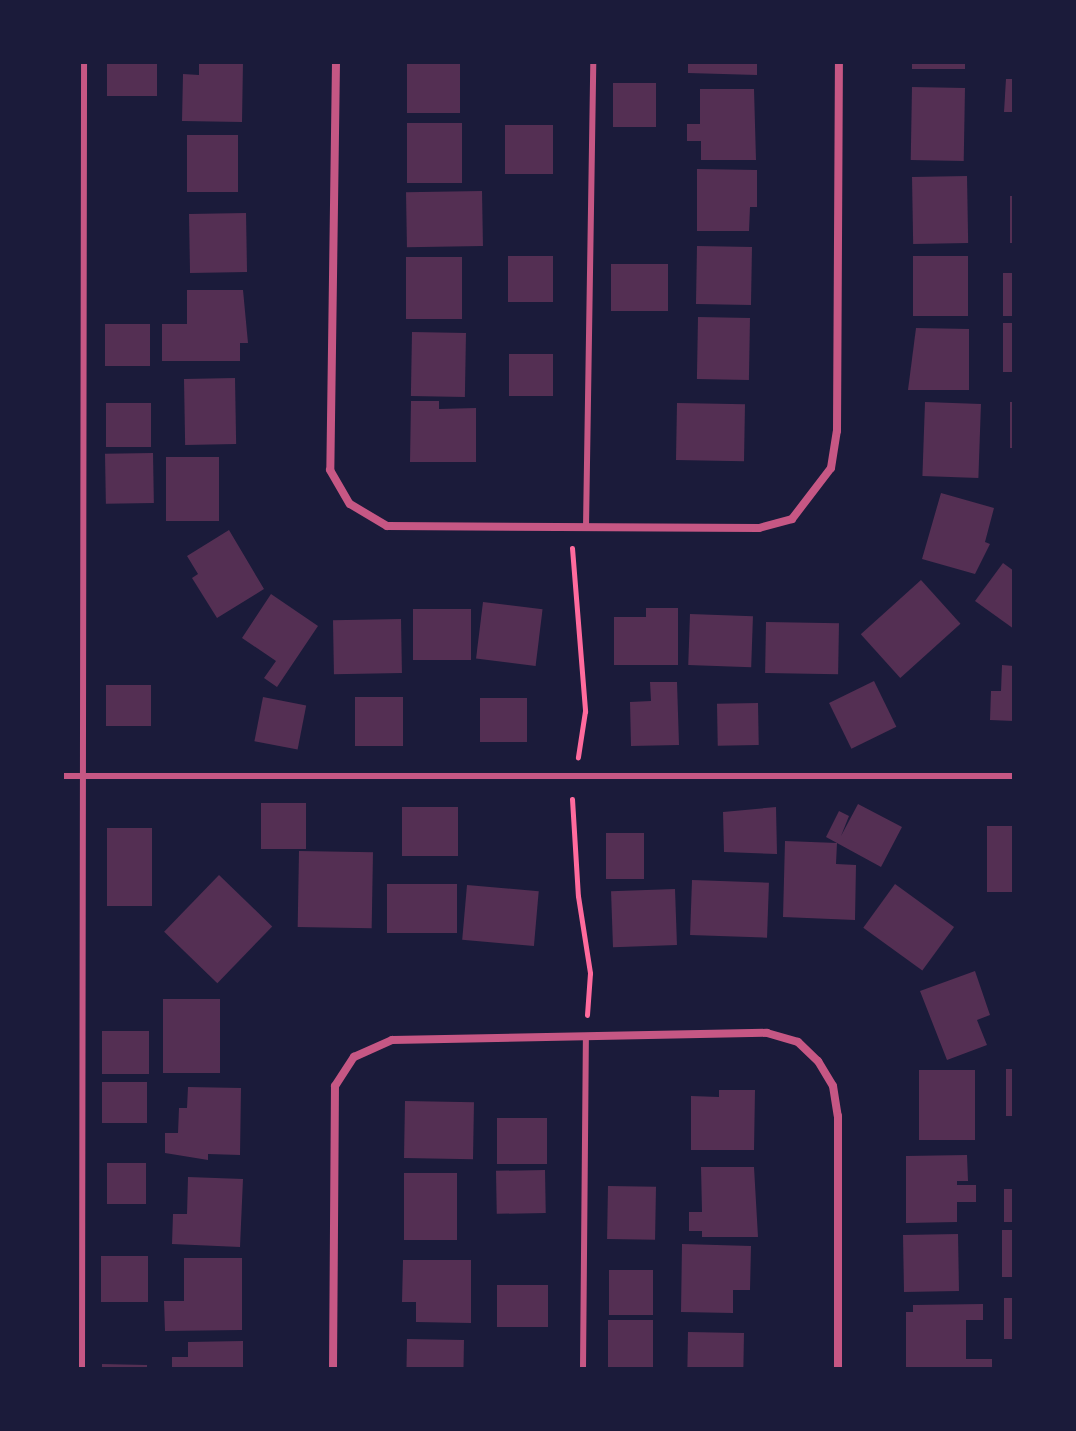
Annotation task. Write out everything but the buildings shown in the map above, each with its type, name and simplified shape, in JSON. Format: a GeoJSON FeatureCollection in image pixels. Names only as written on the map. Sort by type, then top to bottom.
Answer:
{"type":"FeatureCollection","features":[{"type":"Feature","properties":{"kind":"street"},"geometry":{"type":"LineString","coordinates":[[336,62],[330,470],[338,488],[368,518],[387,526],[759,528],[792,519],[831,468],[837,431],[839,62]]}},
{"type":"Feature","properties":{"kind":"street"},"geometry":{"type":"LineString","coordinates":[[333,1369],[335,1086],[354,1057],[392,1040],[767,1033],[798,1042],[818,1061],[833,1086],[838,1116],[838,1369]]}},
{"type":"Feature","properties":{"kind":"lane"},"geometry":{"type":"LineString","coordinates":[[82,1369],[84,62]]}},
{"type":"Feature","properties":{"kind":"lane"},"geometry":{"type":"LineString","coordinates":[[586,527],[593,62]]}},
{"type":"Feature","properties":{"kind":"lane"},"geometry":{"type":"LineString","coordinates":[[62,776],[1014,776]]}},
{"type":"Feature","properties":{"kind":"lane"},"geometry":{"type":"LineString","coordinates":[[583,1369],[586,1036]]}}]}
